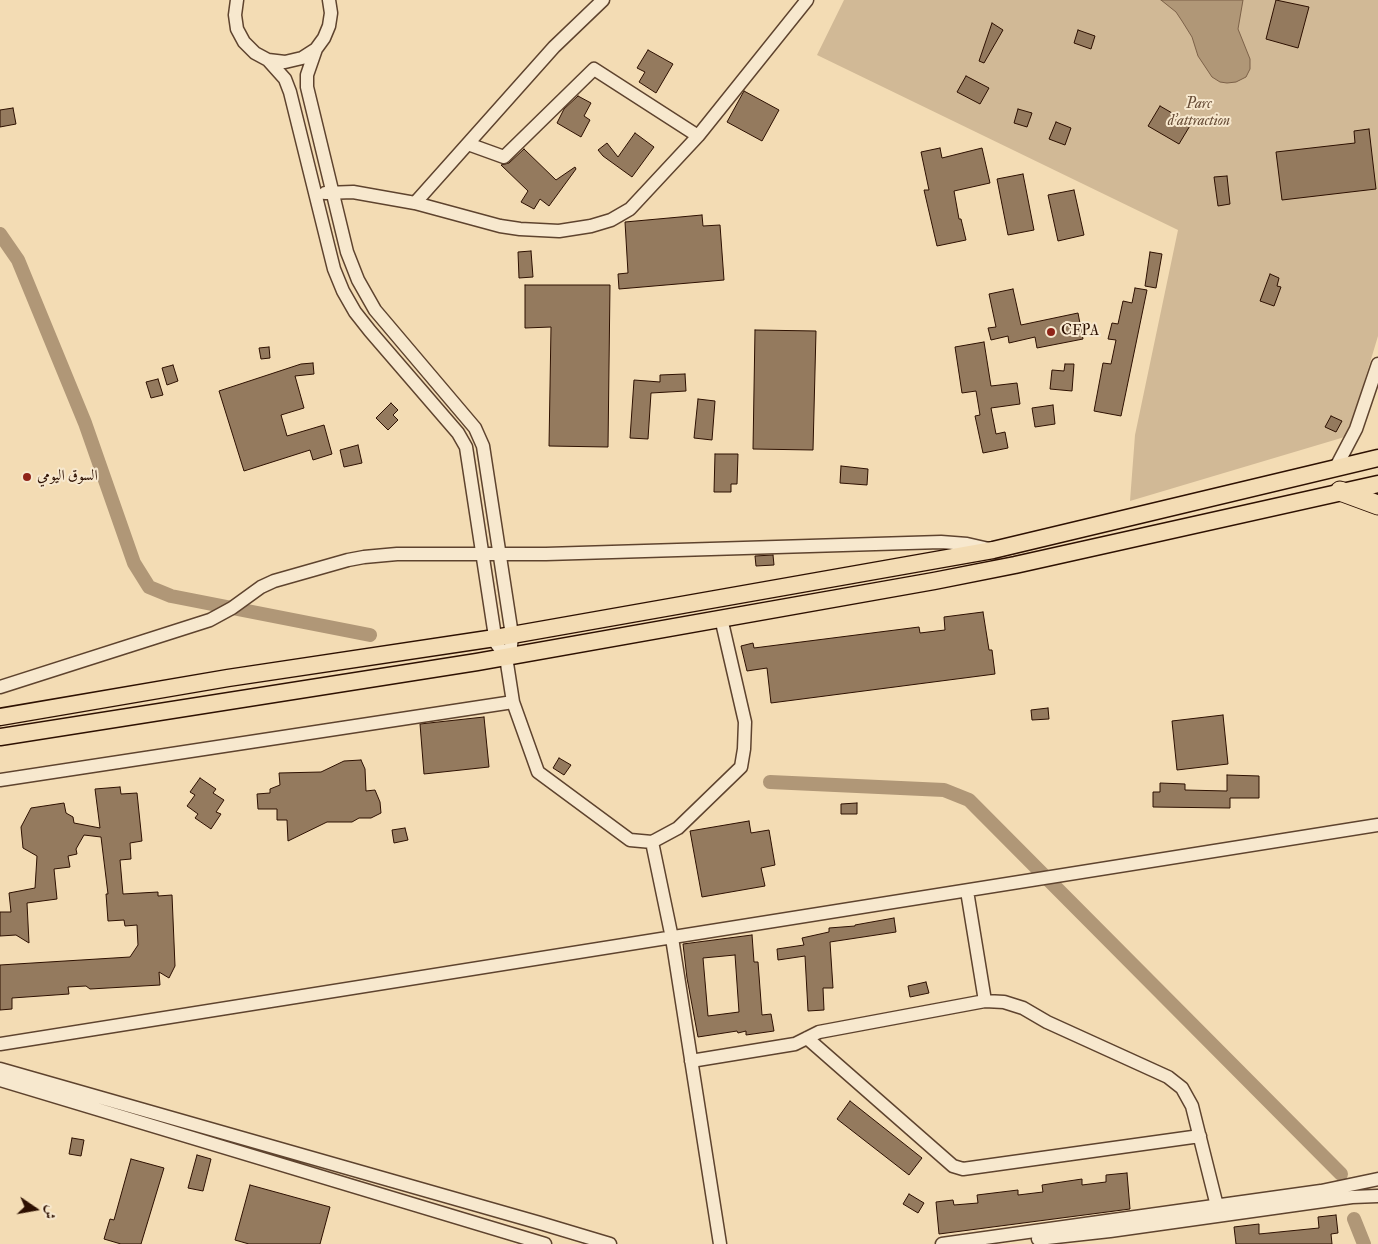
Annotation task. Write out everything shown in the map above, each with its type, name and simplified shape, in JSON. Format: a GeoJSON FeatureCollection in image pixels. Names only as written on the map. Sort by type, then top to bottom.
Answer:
{"type":"FeatureCollection","features":[{"type":"Feature","properties":{"kind":"highway"},"geometry":{"type":"LineString","coordinates":[[1340,491],[1378,505]]}},
{"type":"Feature","properties":{"kind":"main road"},"geometry":{"type":"LineString","coordinates":[[1343,467],[1378,449]]}},
{"type":"Feature","properties":{"kind":"main road"},"geometry":{"type":"LineString","coordinates":[[0,717],[228,678],[495,638],[993,550],[1378,458]]}},
{"type":"Feature","properties":{"kind":"main road"},"geometry":{"type":"LineString","coordinates":[[0,737],[506,657],[983,571],[1378,484]]}},
{"type":"Feature","properties":{"kind":"street"},"geometry":{"type":"LineString","coordinates":[[237,0],[235,15],[237,29],[244,42],[255,53],[268,60],[282,76],[289,88],[334,269],[343,291],[355,312],[462,440],[468,455],[495,638],[498,648],[506,657],[513,702],[538,772],[630,840],[652,842],[678,828],[740,767],[744,749],[745,722],[721,618]]}},
{"type":"Feature","properties":{"kind":"street"},"geometry":{"type":"LineString","coordinates":[[329,0],[331,13],[329,26],[324,38],[316,49],[307,75],[307,86],[352,266],[366,296],[386,323],[468,420],[479,436],[485,457],[512,634],[511,646],[506,657]]}},
{"type":"Feature","properties":{"kind":"street"},"geometry":{"type":"LineString","coordinates":[[415,203],[554,47],[603,0]]}},
{"type":"Feature","properties":{"kind":"street"},"geometry":{"type":"LineString","coordinates":[[316,194],[353,192],[415,203],[500,226],[520,229],[559,230],[591,226],[611,220],[630,208],[698,136],[807,0]]}},
{"type":"Feature","properties":{"kind":"street"},"geometry":{"type":"LineString","coordinates":[[268,60],[285,62],[302,58],[316,49]]}},
{"type":"Feature","properties":{"kind":"street"},"geometry":{"type":"LineString","coordinates":[[468,144],[504,157],[594,70],[698,136]]}},
{"type":"Feature","properties":{"kind":"street"},"geometry":{"type":"LineString","coordinates":[[1343,467],[1378,364]]}},
{"type":"Feature","properties":{"kind":"street"},"geometry":{"type":"LineString","coordinates":[[0,687],[210,620],[232,608],[261,587],[286,577],[364,557],[397,554],[500,554],[941,542],[967,544],[993,550]]}},
{"type":"Feature","properties":{"kind":"street"},"geometry":{"type":"LineString","coordinates":[[0,780],[513,702]]}},
{"type":"Feature","properties":{"kind":"street"},"geometry":{"type":"LineString","coordinates":[[0,1044],[1378,825]]}},
{"type":"Feature","properties":{"kind":"street"},"geometry":{"type":"LineString","coordinates":[[652,842],[672,938],[720,1244]]}},
{"type":"Feature","properties":{"kind":"street"},"geometry":{"type":"LineString","coordinates":[[967,891],[985,1001]]}},
{"type":"Feature","properties":{"kind":"street"},"geometry":{"type":"LineString","coordinates":[[691,1061],[795,1044],[819,1032],[985,1001],[1004,1002],[1023,1008],[1047,1022],[1168,1077],[1182,1088],[1192,1106],[1217,1206]]}},
{"type":"Feature","properties":{"kind":"street"},"geometry":{"type":"LineString","coordinates":[[806,1038],[953,1166],[963,1168],[1200,1136]]}},
{"type":"Feature","properties":{"kind":"street"},"geometry":{"type":"LineString","coordinates":[[0,1069],[610,1244]]}},
{"type":"Feature","properties":{"kind":"street"},"geometry":{"type":"LineString","coordinates":[[0,1080],[536,1243],[540,1223]]}},
{"type":"Feature","properties":{"kind":"street"},"geometry":{"type":"LineString","coordinates":[[942,1244],[1321,1191],[1378,1179]]}},
{"type":"Feature","properties":{"kind":"street"},"geometry":{"type":"LineString","coordinates":[[993,1244],[1110,1231],[1352,1197],[1378,1196]]}},
{"type":"Feature","properties":{"kind":"street"},"geometry":{"type":"LineString","coordinates":[[1217,1206],[1246,1212]]}},
{"type":"Feature","properties":{"kind":"green space","name":"Parc d'attraction"},"geometry":{"type":"Polygon","coordinates":[[[844,0],[1378,0],[1378,336],[1348,436],[1130,501],[1135,435],[1178,230],[817,55],[844,0]]]}},
{"type":"Feature","properties":{"kind":"shaded area"},"geometry":{"type":"Polygon","coordinates":[[[1161,0],[1243,0],[1238,29],[1250,59],[1250,69],[1246,77],[1236,82],[1227,83],[1220,82],[1212,77],[1198,56],[1192,37],[1182,21],[1176,12],[1161,0]]]}},
{"type":"Feature","properties":{"kind":"building"},"geometry":{"type":"Polygon","coordinates":[[[1276,0],[1309,7],[1298,48],[1266,39],[1276,0]]]}},
{"type":"Feature","properties":{"kind":"building"},"geometry":{"type":"Polygon","coordinates":[[[992,23],[1003,30],[984,63],[979,61],[992,23]]]}},
{"type":"Feature","properties":{"kind":"building"},"geometry":{"type":"Polygon","coordinates":[[[1078,30],[1095,36],[1091,49],[1074,43],[1078,30]]]}},
{"type":"Feature","properties":{"kind":"building"},"geometry":{"type":"Polygon","coordinates":[[[648,50],[673,64],[656,93],[639,82],[645,72],[637,68],[648,50]]]}},
{"type":"Feature","properties":{"kind":"building"},"geometry":{"type":"Polygon","coordinates":[[[966,76],[989,88],[980,104],[957,92],[966,76]]]}},
{"type":"Feature","properties":{"kind":"building"},"geometry":{"type":"Polygon","coordinates":[[[744,91],[779,110],[762,141],[727,122],[744,91]]]}},
{"type":"Feature","properties":{"kind":"building"},"geometry":{"type":"Polygon","coordinates":[[[578,96],[591,103],[584,116],[590,120],[581,137],[557,123],[564,109],[578,96]]]}},
{"type":"Feature","properties":{"kind":"building"},"geometry":{"type":"Polygon","coordinates":[[[1160,106],[1191,124],[1179,144],[1148,126],[1160,106]]]}},
{"type":"Feature","properties":{"kind":"building"},"geometry":{"type":"Polygon","coordinates":[[[13,108],[16,124],[0,127],[0,110],[13,108]]]}},
{"type":"Feature","properties":{"kind":"building"},"geometry":{"type":"Polygon","coordinates":[[[1018,109],[1032,113],[1027,127],[1014,123],[1018,109]]]}},
{"type":"Feature","properties":{"kind":"building"},"geometry":{"type":"Polygon","coordinates":[[[1056,122],[1071,128],[1065,145],[1049,139],[1056,122]]]}},
{"type":"Feature","properties":{"kind":"building"},"geometry":{"type":"Polygon","coordinates":[[[1369,129],[1376,189],[1282,200],[1276,152],[1355,143],[1354,131],[1369,129]]]}},
{"type":"Feature","properties":{"kind":"building"},"geometry":{"type":"Polygon","coordinates":[[[635,133],[654,147],[632,177],[603,156],[598,150],[607,143],[618,157],[635,133]]]}},
{"type":"Feature","properties":{"kind":"building"},"geometry":{"type":"Polygon","coordinates":[[[940,148],[942,158],[982,148],[990,183],[954,191],[959,219],[961,219],[966,240],[937,246],[924,190],[929,190],[921,152],[940,148]]]}},
{"type":"Feature","properties":{"kind":"building"},"geometry":{"type":"Polygon","coordinates":[[[524,149],[556,180],[575,167],[576,169],[549,206],[540,199],[534,209],[521,202],[528,191],[501,165],[509,163],[524,149]]]}},
{"type":"Feature","properties":{"kind":"building"},"geometry":{"type":"Polygon","coordinates":[[[1023,174],[1034,230],[1008,235],[997,179],[1023,174]]]}},
{"type":"Feature","properties":{"kind":"building"},"geometry":{"type":"Polygon","coordinates":[[[1227,176],[1230,204],[1218,206],[1214,177],[1227,176]]]}},
{"type":"Feature","properties":{"kind":"building"},"geometry":{"type":"Polygon","coordinates":[[[1074,190],[1084,235],[1058,241],[1048,195],[1074,190]]]}},
{"type":"Feature","properties":{"kind":"building"},"geometry":{"type":"Polygon","coordinates":[[[702,215],[703,226],[720,225],[724,280],[619,289],[618,274],[628,273],[625,222],[702,215]]]}},
{"type":"Feature","properties":{"kind":"building"},"geometry":{"type":"Polygon","coordinates":[[[531,251],[533,277],[519,278],[518,252],[531,251]]]}},
{"type":"Feature","properties":{"kind":"building"},"geometry":{"type":"Polygon","coordinates":[[[1150,252],[1162,254],[1156,288],[1145,286],[1150,252]]]}},
{"type":"Feature","properties":{"kind":"building"},"geometry":{"type":"Polygon","coordinates":[[[1270,274],[1279,278],[1277,286],[1281,287],[1274,306],[1260,301],[1270,274]]]}},
{"type":"Feature","properties":{"kind":"building"},"geometry":{"type":"Polygon","coordinates":[[[525,285],[610,285],[608,447],[549,446],[551,327],[525,328],[525,285]]]}},
{"type":"Feature","properties":{"kind":"building"},"geometry":{"type":"Polygon","coordinates":[[[1135,288],[1147,290],[1121,416],[1094,411],[1103,363],[1111,364],[1116,340],[1108,339],[1112,323],[1118,324],[1123,301],[1132,303],[1135,288]]]}},
{"type":"Feature","properties":{"kind":"building"},"geometry":{"type":"Polygon","coordinates":[[[1013,289],[1021,325],[1078,313],[1083,339],[1037,348],[1035,337],[1009,343],[1008,336],[991,340],[988,328],[996,327],[989,294],[1013,289]]]}},
{"type":"Feature","properties":{"kind":"building"},"geometry":{"type":"Polygon","coordinates":[[[755,330],[816,331],[813,450],[753,449],[755,330]]]}},
{"type":"Feature","properties":{"kind":"building"},"geometry":{"type":"Polygon","coordinates":[[[984,342],[991,386],[1017,383],[1020,404],[991,408],[996,434],[1005,432],[1008,448],[983,453],[975,416],[980,415],[976,391],[962,393],[955,347],[984,342]]]}},
{"type":"Feature","properties":{"kind":"building"},"geometry":{"type":"Polygon","coordinates":[[[269,347],[270,358],[261,359],[259,348],[269,347]]]}},
{"type":"Feature","properties":{"kind":"building"},"geometry":{"type":"Polygon","coordinates":[[[313,363],[314,374],[295,376],[304,408],[281,415],[287,436],[324,425],[332,454],[313,460],[310,450],[244,471],[219,391],[301,364],[313,363]]]}},
{"type":"Feature","properties":{"kind":"building"},"geometry":{"type":"Polygon","coordinates":[[[1065,364],[1074,364],[1072,391],[1050,389],[1052,370],[1064,371],[1065,364]]]}},
{"type":"Feature","properties":{"kind":"building"},"geometry":{"type":"Polygon","coordinates":[[[173,365],[178,381],[167,385],[162,368],[173,365]]]}},
{"type":"Feature","properties":{"kind":"building"},"geometry":{"type":"Polygon","coordinates":[[[685,374],[686,391],[651,393],[648,439],[630,438],[634,380],[660,382],[660,375],[685,374]]]}},
{"type":"Feature","properties":{"kind":"building"},"geometry":{"type":"Polygon","coordinates":[[[158,379],[163,395],[151,398],[146,382],[158,379]]]}},
{"type":"Feature","properties":{"kind":"building"},"geometry":{"type":"Polygon","coordinates":[[[698,399],[715,401],[712,440],[694,438],[698,399]]]}},
{"type":"Feature","properties":{"kind":"building"},"geometry":{"type":"Polygon","coordinates":[[[391,403],[398,410],[393,415],[398,420],[388,430],[376,418],[391,403]]]}},
{"type":"Feature","properties":{"kind":"building"},"geometry":{"type":"Polygon","coordinates":[[[1053,405],[1055,424],[1035,427],[1032,408],[1053,405]]]}},
{"type":"Feature","properties":{"kind":"building"},"geometry":{"type":"Polygon","coordinates":[[[1331,416],[1342,421],[1336,432],[1325,427],[1331,416]]]}},
{"type":"Feature","properties":{"kind":"building"},"geometry":{"type":"Polygon","coordinates":[[[358,445],[362,463],[344,467],[340,450],[358,445]]]}},
{"type":"Feature","properties":{"kind":"building"},"geometry":{"type":"Polygon","coordinates":[[[715,454],[738,454],[737,484],[731,484],[731,492],[714,492],[715,454]]]}},
{"type":"Feature","properties":{"kind":"building"},"geometry":{"type":"Polygon","coordinates":[[[841,466],[868,469],[867,485],[840,483],[841,466]]]}},
{"type":"Feature","properties":{"kind":"building"},"geometry":{"type":"Polygon","coordinates":[[[773,555],[774,565],[756,566],[755,556],[773,555]]]}},
{"type":"Feature","properties":{"kind":"building"},"geometry":{"type":"Polygon","coordinates":[[[983,612],[989,650],[992,650],[995,674],[771,703],[767,668],[747,671],[741,646],[753,643],[754,648],[919,627],[920,633],[945,630],[944,617],[983,612]]]}},
{"type":"Feature","properties":{"kind":"building"},"geometry":{"type":"Polygon","coordinates":[[[1048,708],[1049,719],[1032,720],[1031,710],[1048,708]]]}},
{"type":"Feature","properties":{"kind":"building"},"geometry":{"type":"Polygon","coordinates":[[[1223,715],[1228,764],[1177,770],[1172,721],[1223,715]]]}},
{"type":"Feature","properties":{"kind":"building"},"geometry":{"type":"Polygon","coordinates":[[[484,717],[489,767],[424,774],[420,724],[484,717]]]}},
{"type":"Feature","properties":{"kind":"building"},"geometry":{"type":"Polygon","coordinates":[[[559,758],[571,765],[564,775],[553,768],[559,758]]]}},
{"type":"Feature","properties":{"kind":"building"},"geometry":{"type":"Polygon","coordinates":[[[361,760],[365,769],[366,791],[375,790],[380,802],[381,813],[371,818],[359,818],[352,822],[327,822],[288,841],[287,820],[277,820],[277,809],[258,809],[257,794],[270,793],[270,789],[280,785],[279,773],[321,772],[344,761],[361,760]]]}},
{"type":"Feature","properties":{"kind":"building"},"geometry":{"type":"Polygon","coordinates":[[[1227,775],[1259,776],[1259,798],[1230,798],[1230,808],[1153,807],[1153,792],[1160,792],[1160,783],[1185,784],[1185,790],[1227,791],[1227,775]]]}},
{"type":"Feature","properties":{"kind":"building"},"geometry":{"type":"Polygon","coordinates":[[[200,778],[216,789],[213,793],[224,800],[216,812],[221,814],[211,829],[195,818],[198,814],[187,806],[195,795],[190,792],[200,778]]]}},
{"type":"Feature","properties":{"kind":"building"},"geometry":{"type":"Polygon","coordinates":[[[120,787],[121,794],[137,793],[142,841],[130,843],[131,859],[120,860],[123,894],[158,892],[158,896],[172,895],[175,966],[169,978],[159,972],[160,985],[90,989],[86,986],[68,987],[69,994],[12,998],[12,1009],[0,1010],[0,965],[130,957],[138,945],[137,925],[125,926],[124,920],[108,921],[106,894],[108,894],[101,837],[84,835],[76,849],[77,854],[68,856],[70,867],[54,869],[57,899],[27,903],[29,943],[16,935],[0,936],[0,912],[11,912],[9,893],[35,888],[37,856],[23,848],[21,827],[31,808],[64,803],[66,813],[73,817],[74,823],[100,828],[95,789],[120,787]]]}},
{"type":"Feature","properties":{"kind":"building"},"geometry":{"type":"Polygon","coordinates":[[[857,803],[857,814],[841,814],[841,804],[857,803]]]}},
{"type":"Feature","properties":{"kind":"building"},"geometry":{"type":"Polygon","coordinates":[[[749,821],[751,833],[769,830],[775,865],[761,868],[765,886],[702,897],[690,831],[749,821]]]}},
{"type":"Feature","properties":{"kind":"building"},"geometry":{"type":"Polygon","coordinates":[[[405,828],[408,840],[394,843],[392,830],[405,828]]]}},
{"type":"Feature","properties":{"kind":"building"},"geometry":{"type":"Polygon","coordinates":[[[894,918],[896,932],[830,942],[833,988],[823,988],[824,1010],[808,1011],[805,956],[778,960],[777,949],[804,945],[802,938],[829,932],[829,928],[855,926],[894,918]]]}},
{"type":"Feature","properties":{"kind":"building"},"geometry":{"type":"Polygon","coordinates":[[[752,935],[754,962],[758,962],[762,1015],[771,1014],[774,1031],[746,1035],[746,1031],[738,1033],[737,1031],[698,1037],[683,944],[752,935]],[[735,955],[703,958],[708,1016],[739,1012],[735,955]]]}},
{"type":"Feature","properties":{"kind":"building"},"geometry":{"type":"Polygon","coordinates":[[[926,982],[929,993],[910,997],[908,986],[926,982]]]}},
{"type":"Feature","properties":{"kind":"building"},"geometry":{"type":"Polygon","coordinates":[[[850,1101],[922,1158],[909,1175],[837,1119],[850,1101]]]}},
{"type":"Feature","properties":{"kind":"building"},"geometry":{"type":"Polygon","coordinates":[[[72,1138],[84,1140],[81,1156],[69,1154],[72,1138]]]}},
{"type":"Feature","properties":{"kind":"building"},"geometry":{"type":"Polygon","coordinates":[[[197,1155],[211,1159],[203,1191],[188,1188],[197,1155]]]}},
{"type":"Feature","properties":{"kind":"building"},"geometry":{"type":"Polygon","coordinates":[[[131,1159],[164,1168],[141,1244],[121,1244],[104,1239],[110,1219],[114,1220],[131,1159]]]}},
{"type":"Feature","properties":{"kind":"building"},"geometry":{"type":"Polygon","coordinates":[[[1127,1173],[1130,1209],[939,1234],[936,1202],[953,1200],[954,1205],[978,1203],[977,1195],[1018,1190],[1018,1195],[1043,1192],[1042,1185],[1082,1179],[1082,1185],[1106,1182],[1106,1175],[1127,1173]]]}},
{"type":"Feature","properties":{"kind":"building"},"geometry":{"type":"Polygon","coordinates":[[[250,1185],[330,1207],[320,1244],[249,1244],[235,1240],[250,1185]]]}},
{"type":"Feature","properties":{"kind":"building"},"geometry":{"type":"Polygon","coordinates":[[[909,1194],[924,1203],[918,1213],[903,1204],[909,1194]]]}},
{"type":"Feature","properties":{"kind":"building"},"geometry":{"type":"Polygon","coordinates":[[[1336,1215],[1338,1233],[1331,1234],[1332,1244],[1236,1244],[1234,1227],[1259,1224],[1259,1234],[1319,1228],[1318,1217],[1336,1215]]]}},
{"type":"Feature","properties":{"kind":"waterway"},"geometry":{"type":"LineString","coordinates":[[0,234],[18,260],[85,423],[134,563],[149,587],[171,596],[370,635]]}},
{"type":"Feature","properties":{"kind":"waterway"},"geometry":{"type":"LineString","coordinates":[[770,782],[944,790],[969,800],[1341,1174]]}},
{"type":"Feature","properties":{"kind":"waterway"},"geometry":{"type":"LineString","coordinates":[[1354,1219],[1364,1244]]}},
{"type":"Feature","properties":{"kind":"place","name":"CFPA"},"geometry":{"type":"Point","coordinates":[1051,332]}},
{"type":"Feature","properties":{"kind":"place","name":"السوق اليومي"},"geometry":{"type":"Point","coordinates":[27,477]}}]}
